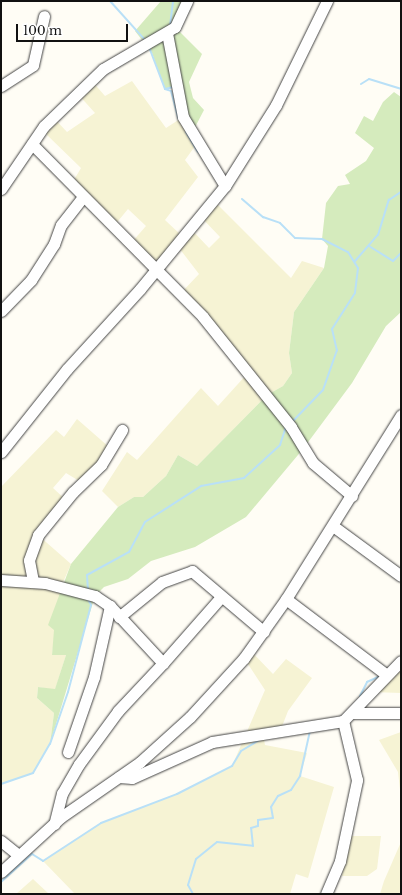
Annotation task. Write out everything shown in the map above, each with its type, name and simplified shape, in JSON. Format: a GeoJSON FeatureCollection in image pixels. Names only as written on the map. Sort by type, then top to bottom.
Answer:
{"type":"FeatureCollection","features":[{"type":"Feature","properties":{"kind":"street"},"geometry":{"type":"LineString","coordinates":[[1,189],[44,126],[103,69],[175,27],[186,1]]}},
{"type":"Feature","properties":{"kind":"street"},"geometry":{"type":"LineString","coordinates":[[1,452],[67,369],[158,268],[225,186],[276,105],[327,1]]}},
{"type":"Feature","properties":{"kind":"street"},"geometry":{"type":"LineString","coordinates":[[1,86],[33,64],[44,16]]}},
{"type":"Feature","properties":{"kind":"street"},"geometry":{"type":"LineString","coordinates":[[167,33],[183,117],[225,186]]}},
{"type":"Feature","properties":{"kind":"street"},"geometry":{"type":"LineString","coordinates":[[32,144],[83,197],[158,268],[203,317],[289,425],[313,462],[352,496]]}},
{"type":"Feature","properties":{"kind":"street"},"geometry":{"type":"LineString","coordinates":[[1,311],[31,280],[54,244],[61,225],[83,197]]}},
{"type":"Feature","properties":{"kind":"street"},"geometry":{"type":"LineString","coordinates":[[1,872],[54,824],[119,777],[190,717],[264,632],[352,496],[401,415]]}},
{"type":"Feature","properties":{"kind":"street"},"geometry":{"type":"LineString","coordinates":[[33,581],[29,560],[38,535],[73,492],[101,465],[122,430]]}},
{"type":"Feature","properties":{"kind":"street"},"geometry":{"type":"LineString","coordinates":[[333,526],[401,576]]}},
{"type":"Feature","properties":{"kind":"street"},"geometry":{"type":"LineString","coordinates":[[119,617],[162,582],[187,571],[264,632]]}},
{"type":"Feature","properties":{"kind":"street"},"geometry":{"type":"LineString","coordinates":[[1,580],[33,581],[95,596],[110,606],[163,663]]}},
{"type":"Feature","properties":{"kind":"street"},"geometry":{"type":"LineString","coordinates":[[54,824],[62,793],[79,764],[118,711],[163,663],[221,597]]}},
{"type":"Feature","properties":{"kind":"street"},"geometry":{"type":"LineString","coordinates":[[286,599],[387,675]]}},
{"type":"Feature","properties":{"kind":"street"},"geometry":{"type":"LineString","coordinates":[[68,752],[94,677],[110,606]]}},
{"type":"Feature","properties":{"kind":"street"},"geometry":{"type":"LineString","coordinates":[[119,777],[132,778],[212,742],[343,721],[353,713],[401,661]]}},
{"type":"Feature","properties":{"kind":"street"},"geometry":{"type":"LineString","coordinates":[[353,713],[401,713]]}},
{"type":"Feature","properties":{"kind":"street"},"geometry":{"type":"LineString","coordinates":[[326,894],[340,861],[357,780],[343,721]]}},
{"type":"Feature","properties":{"kind":"street"},"geometry":{"type":"LineString","coordinates":[[1,841],[18,855]]}},
{"type":"Feature","properties":{"kind":"shaded area"},"geometry":{"type":"Polygon","coordinates":[[[91,80],[105,96],[132,81],[166,128],[183,117],[198,142],[185,160],[198,177],[165,220],[182,236],[190,228],[209,248],[220,237],[200,216],[214,201],[291,278],[302,261],[324,268],[294,312],[289,353],[292,373],[283,386],[267,395],[197,466],[178,455],[166,476],[143,497],[134,497],[118,507],[102,491],[127,452],[137,460],[201,388],[218,406],[247,374],[180,294],[199,274],[176,244],[158,267],[132,242],[146,226],[128,209],[114,226],[71,185],[81,168],[46,134],[53,117],[67,132],[95,113],[77,93],[91,80]]]}},
{"type":"Feature","properties":{"kind":"shaded area"},"geometry":{"type":"Polygon","coordinates":[[[77,419],[109,447],[84,484],[66,473],[53,488],[66,500],[38,535],[71,564],[61,587],[52,655],[66,655],[55,690],[38,687],[37,698],[54,713],[50,744],[33,773],[1,784],[1,487],[56,430],[64,437],[77,419]]]}},
{"type":"Feature","properties":{"kind":"shaded area"},"geometry":{"type":"Polygon","coordinates":[[[250,650],[273,674],[286,659],[312,678],[288,711],[281,729],[263,732],[265,745],[307,753],[300,776],[334,787],[308,878],[296,874],[290,894],[75,894],[43,861],[101,823],[177,794],[232,766],[265,690],[244,658],[250,650]]]}},
{"type":"Feature","properties":{"kind":"shaded area"},"geometry":{"type":"Polygon","coordinates":[[[401,661],[401,693],[372,692],[401,661]]]}},
{"type":"Feature","properties":{"kind":"shaded area"},"geometry":{"type":"Polygon","coordinates":[[[401,732],[401,798],[398,772],[379,740],[401,732]]]}},
{"type":"Feature","properties":{"kind":"shaded area"},"geometry":{"type":"Polygon","coordinates":[[[348,836],[381,836],[377,869],[367,876],[342,876],[348,836]]]}},
{"type":"Feature","properties":{"kind":"shaded area"},"geometry":{"type":"Polygon","coordinates":[[[401,842],[401,894],[380,894],[384,881],[401,842]]]}},
{"type":"Feature","properties":{"kind":"shaded area"},"geometry":{"type":"Polygon","coordinates":[[[33,879],[49,894],[16,894],[33,879]]]}},
{"type":"Feature","properties":{"kind":"green space"},"geometry":{"type":"Polygon","coordinates":[[[161,1],[187,1],[175,27],[202,54],[189,82],[193,98],[204,110],[192,133],[174,86],[165,89],[152,53],[135,31],[161,1]]]}},
{"type":"Feature","properties":{"kind":"green space"},"geometry":{"type":"Polygon","coordinates":[[[394,92],[401,97],[401,312],[386,326],[352,383],[303,449],[246,517],[195,547],[151,561],[128,579],[104,587],[95,596],[50,744],[54,713],[37,698],[38,687],[55,689],[66,655],[52,655],[54,630],[48,625],[71,564],[118,507],[134,497],[143,497],[166,476],[178,455],[197,466],[267,395],[283,386],[292,373],[289,353],[294,312],[324,268],[328,246],[322,239],[326,203],[338,186],[350,184],[345,175],[366,161],[374,148],[355,133],[364,116],[373,121],[383,102],[394,92]]]}},
{"type":"Feature","properties":{"kind":"waterway"},"geometry":{"type":"LineString","coordinates":[[110,1],[145,40]]}},
{"type":"Feature","properties":{"kind":"waterway"},"geometry":{"type":"LineString","coordinates":[[170,26],[173,1]]}},
{"type":"Feature","properties":{"kind":"waterway"},"geometry":{"type":"LineString","coordinates":[[149,47],[165,89]]}},
{"type":"Feature","properties":{"kind":"waterway"},"geometry":{"type":"LineString","coordinates":[[361,84],[369,79],[401,89]]}},
{"type":"Feature","properties":{"kind":"waterway"},"geometry":{"type":"LineString","coordinates":[[173,87],[165,89],[171,91],[178,118]]}},
{"type":"Feature","properties":{"kind":"waterway"},"geometry":{"type":"LineString","coordinates":[[186,132],[198,152]]}},
{"type":"Feature","properties":{"kind":"waterway"},"geometry":{"type":"LineString","coordinates":[[355,261],[378,235],[389,200],[401,192]]}},
{"type":"Feature","properties":{"kind":"waterway"},"geometry":{"type":"LineString","coordinates":[[242,199],[263,217],[280,223],[295,238],[322,239],[348,252],[358,268],[355,293],[332,329],[337,350],[323,390],[292,422]]}},
{"type":"Feature","properties":{"kind":"waterway"},"geometry":{"type":"LineString","coordinates":[[369,246],[393,261],[401,253]]}},
{"type":"Feature","properties":{"kind":"waterway"},"geometry":{"type":"LineString","coordinates":[[88,590],[87,575],[129,552],[145,522],[201,486],[244,478],[280,445],[286,426]]}},
{"type":"Feature","properties":{"kind":"waterway"},"geometry":{"type":"LineString","coordinates":[[1,784],[33,773],[50,744],[68,692],[91,605],[88,599]]}},
{"type":"Feature","properties":{"kind":"waterway"},"geometry":{"type":"LineString","coordinates":[[360,696],[367,682],[380,676]]}},
{"type":"Feature","properties":{"kind":"waterway"},"geometry":{"type":"LineString","coordinates":[[193,894],[188,885],[196,859],[217,842],[253,846],[251,828],[258,826],[258,820],[273,818],[271,807],[278,796],[291,790],[300,776],[310,731]]}},
{"type":"Feature","properties":{"kind":"waterway"},"geometry":{"type":"LineString","coordinates":[[1,882],[32,854],[43,861],[101,823],[177,794],[232,766],[241,751],[259,740]]}}]}
